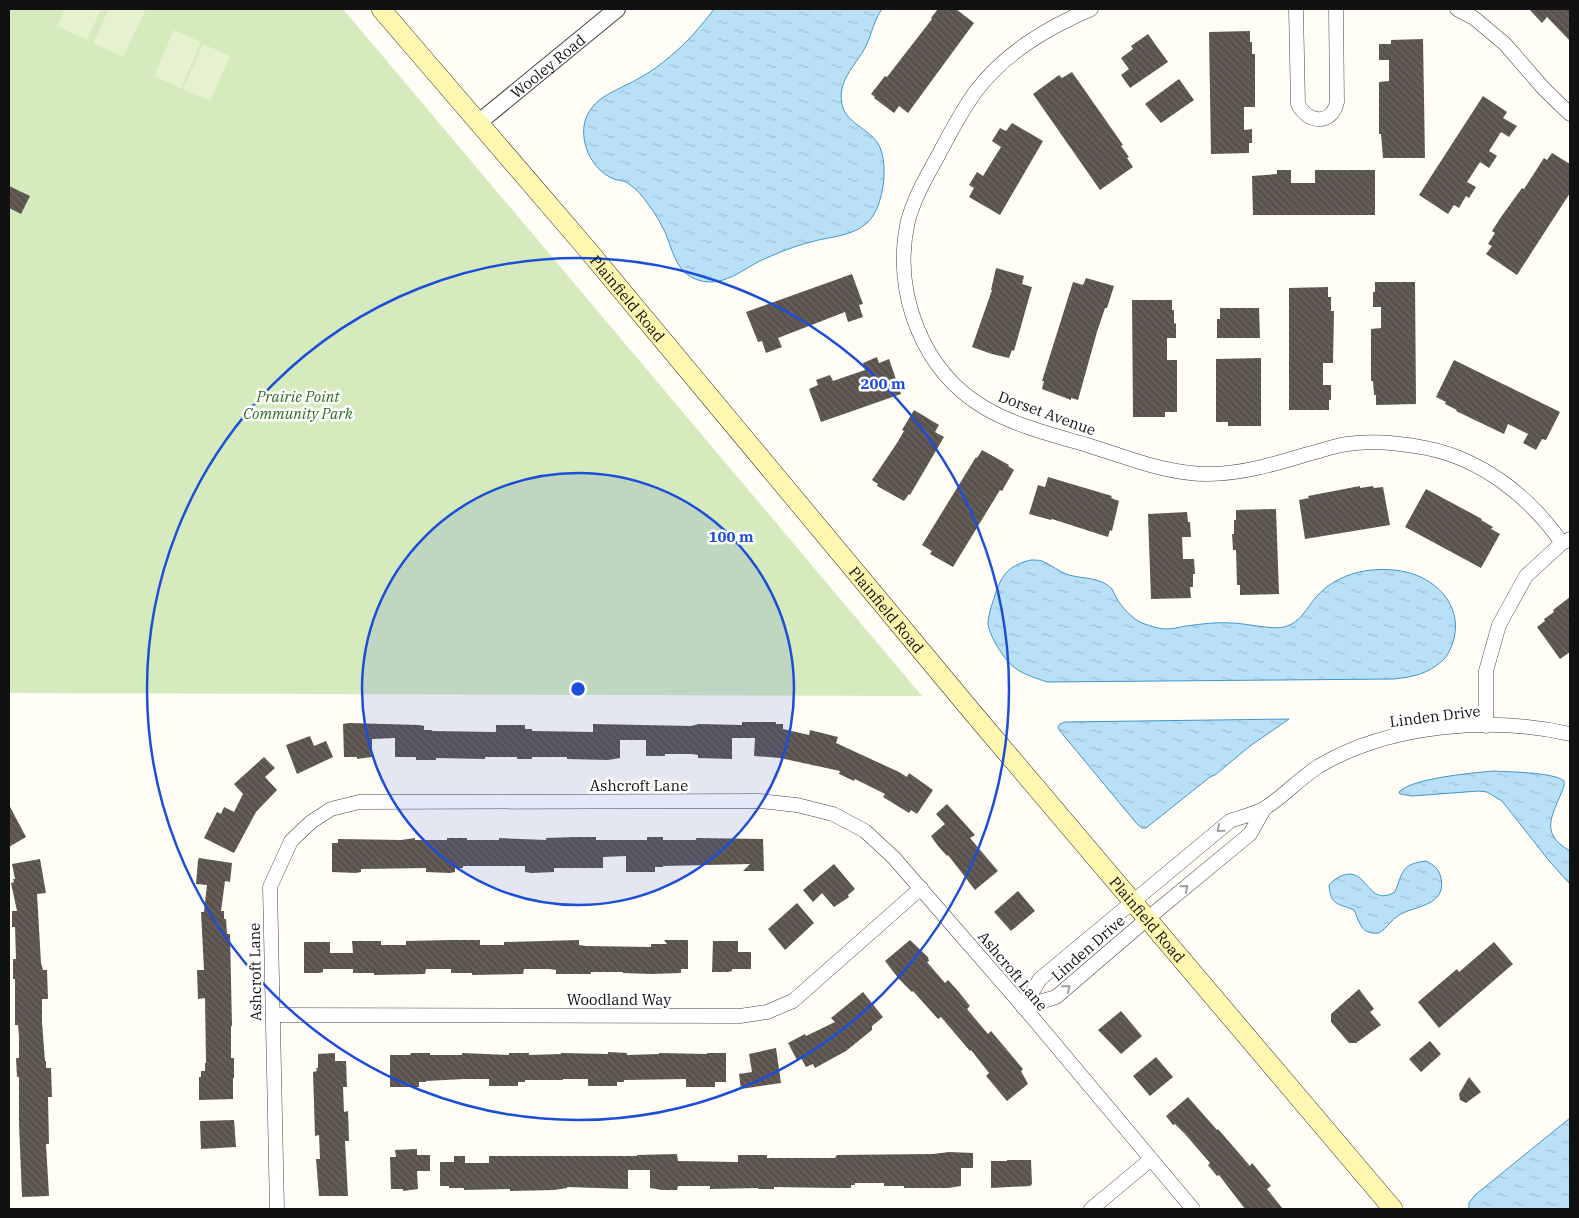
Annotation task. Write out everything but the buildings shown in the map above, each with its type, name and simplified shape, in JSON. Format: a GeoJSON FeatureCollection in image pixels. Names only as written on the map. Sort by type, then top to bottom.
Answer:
{"type":"FeatureCollection","features":[{"type":"Feature","properties":{"kind":"main road","name":"Plainfield Road"},"geometry":{"type":"LineString","coordinates":[[381,9],[587,249],[1133,903],[1393,1209]]}},
{"type":"Feature","properties":{"kind":"street","name":"Wooley Road"},"geometry":{"type":"LineString","coordinates":[[478,123],[617,9]]}},
{"type":"Feature","properties":{"kind":"street","name":"Dorset Avenue"},"geometry":{"type":"LineString","coordinates":[[1091,9],[1052,26],[1026,43],[993,72],[976,91],[955,125],[916,197],[908,220],[904,245],[904,271],[907,296],[913,320],[939,368],[958,388],[984,408],[1002,417],[1169,470],[1210,474],[1247,471],[1353,443],[1402,444],[1451,454],[1476,465],[1512,489],[1566,541]]}},
{"type":"Feature","properties":{"kind":"street"},"geometry":{"type":"LineString","coordinates":[[1296,9],[1298,104],[1302,112],[1310,118],[1318,119],[1326,118],[1332,114],[1337,102],[1336,9]]}},
{"type":"Feature","properties":{"kind":"street"},"geometry":{"type":"LineString","coordinates":[[1457,9],[1474,18],[1505,44],[1544,89],[1570,114]]}},
{"type":"Feature","properties":{"kind":"street"},"geometry":{"type":"LineString","coordinates":[[1486,726],[1486,671],[1498,625],[1526,576],[1566,541]]}},
{"type":"Feature","properties":{"kind":"street","name":"Linden Drive"},"geometry":{"type":"LineString","coordinates":[[1023,1007],[1040,979],[1230,821],[1264,809],[1318,767],[1344,753],[1391,736],[1413,732],[1486,726],[1542,729],[1570,734]]}},
{"type":"Feature","properties":{"kind":"street","name":"Ashcroft Lane"},"geometry":{"type":"LineString","coordinates":[[277,1209],[270,887],[291,841],[311,822],[332,809],[360,802],[760,801],[797,805],[833,814],[865,831],[894,858],[1023,1007],[1193,1209]]}},
{"type":"Feature","properties":{"kind":"street","name":"Linden Drive"},"geometry":{"type":"LineString","coordinates":[[1023,1007],[1056,997],[1250,834],[1264,809]]}},
{"type":"Feature","properties":{"kind":"street","name":"Woodland Way"},"geometry":{"type":"LineString","coordinates":[[272,1015],[740,1016],[767,1012],[793,1001],[921,888]]}},
{"type":"Feature","properties":{"kind":"street"},"geometry":{"type":"LineString","coordinates":[[1091,1209],[1150,1160]]}},
{"type":"Feature","properties":{"kind":"green space","name":"Prairie Point Community Park"},"geometry":{"type":"Polygon","coordinates":[[[9,9],[343,9],[922,696],[9,693],[9,9]]]}},
{"type":"Feature","properties":{"kind":"green space"},"geometry":{"type":"Polygon","coordinates":[[[65,9],[101,9],[87,40],[57,26],[65,9]]]}},
{"type":"Feature","properties":{"kind":"green space"},"geometry":{"type":"Polygon","coordinates":[[[109,9],[146,9],[123,57],[93,43],[109,9]]]}},
{"type":"Feature","properties":{"kind":"green space"},"geometry":{"type":"Polygon","coordinates":[[[174,30],[201,42],[181,88],[154,76],[174,30]]]}},
{"type":"Feature","properties":{"kind":"green space"},"geometry":{"type":"Polygon","coordinates":[[[203,44],[230,56],[210,101],[183,89],[203,44]]]}},
{"type":"Feature","properties":{"kind":"water"},"geometry":{"type":"Polygon","coordinates":[[[714,9],[882,9],[866,46],[847,75],[841,99],[843,108],[849,118],[869,133],[877,142],[881,150],[884,171],[878,206],[874,215],[862,227],[855,231],[792,248],[762,260],[724,280],[707,282],[691,277],[680,267],[665,232],[651,207],[642,196],[627,183],[606,175],[593,162],[585,145],[584,127],[589,111],[593,106],[608,94],[644,76],[671,56],[701,26],[714,9]]]}},
{"type":"Feature","properties":{"kind":"water"},"geometry":{"type":"Polygon","coordinates":[[[1031,560],[1042,561],[1069,575],[1103,582],[1112,589],[1121,605],[1135,619],[1152,626],[1167,629],[1220,623],[1237,623],[1273,628],[1284,627],[1299,619],[1325,588],[1346,576],[1357,572],[1382,569],[1406,572],[1429,582],[1447,598],[1455,620],[1455,632],[1448,653],[1437,665],[1420,674],[1394,679],[1047,682],[1022,673],[1011,665],[994,640],[988,622],[996,592],[1005,574],[1018,564],[1031,560]]]}},
{"type":"Feature","properties":{"kind":"water"},"geometry":{"type":"Polygon","coordinates":[[[1289,719],[1250,746],[1146,828],[1142,828],[1137,824],[1058,727],[1065,722],[1289,719]]]}},
{"type":"Feature","properties":{"kind":"water"},"geometry":{"type":"Polygon","coordinates":[[[1493,771],[1541,774],[1564,781],[1564,786],[1553,814],[1551,829],[1554,837],[1560,844],[1570,851],[1570,884],[1550,862],[1502,801],[1487,792],[1412,796],[1400,794],[1399,792],[1416,783],[1429,780],[1493,771]]]}},
{"type":"Feature","properties":{"kind":"water"},"geometry":{"type":"Polygon","coordinates":[[[1426,861],[1439,872],[1442,887],[1439,894],[1428,904],[1399,915],[1379,933],[1365,930],[1354,910],[1339,905],[1331,897],[1329,885],[1336,879],[1349,874],[1357,876],[1375,893],[1384,896],[1389,895],[1395,892],[1407,867],[1426,861]]]}},
{"type":"Feature","properties":{"kind":"water"},"geometry":{"type":"Polygon","coordinates":[[[1570,1118],[1570,1209],[1469,1209],[1469,1203],[1475,1195],[1570,1118]]]}}]}
